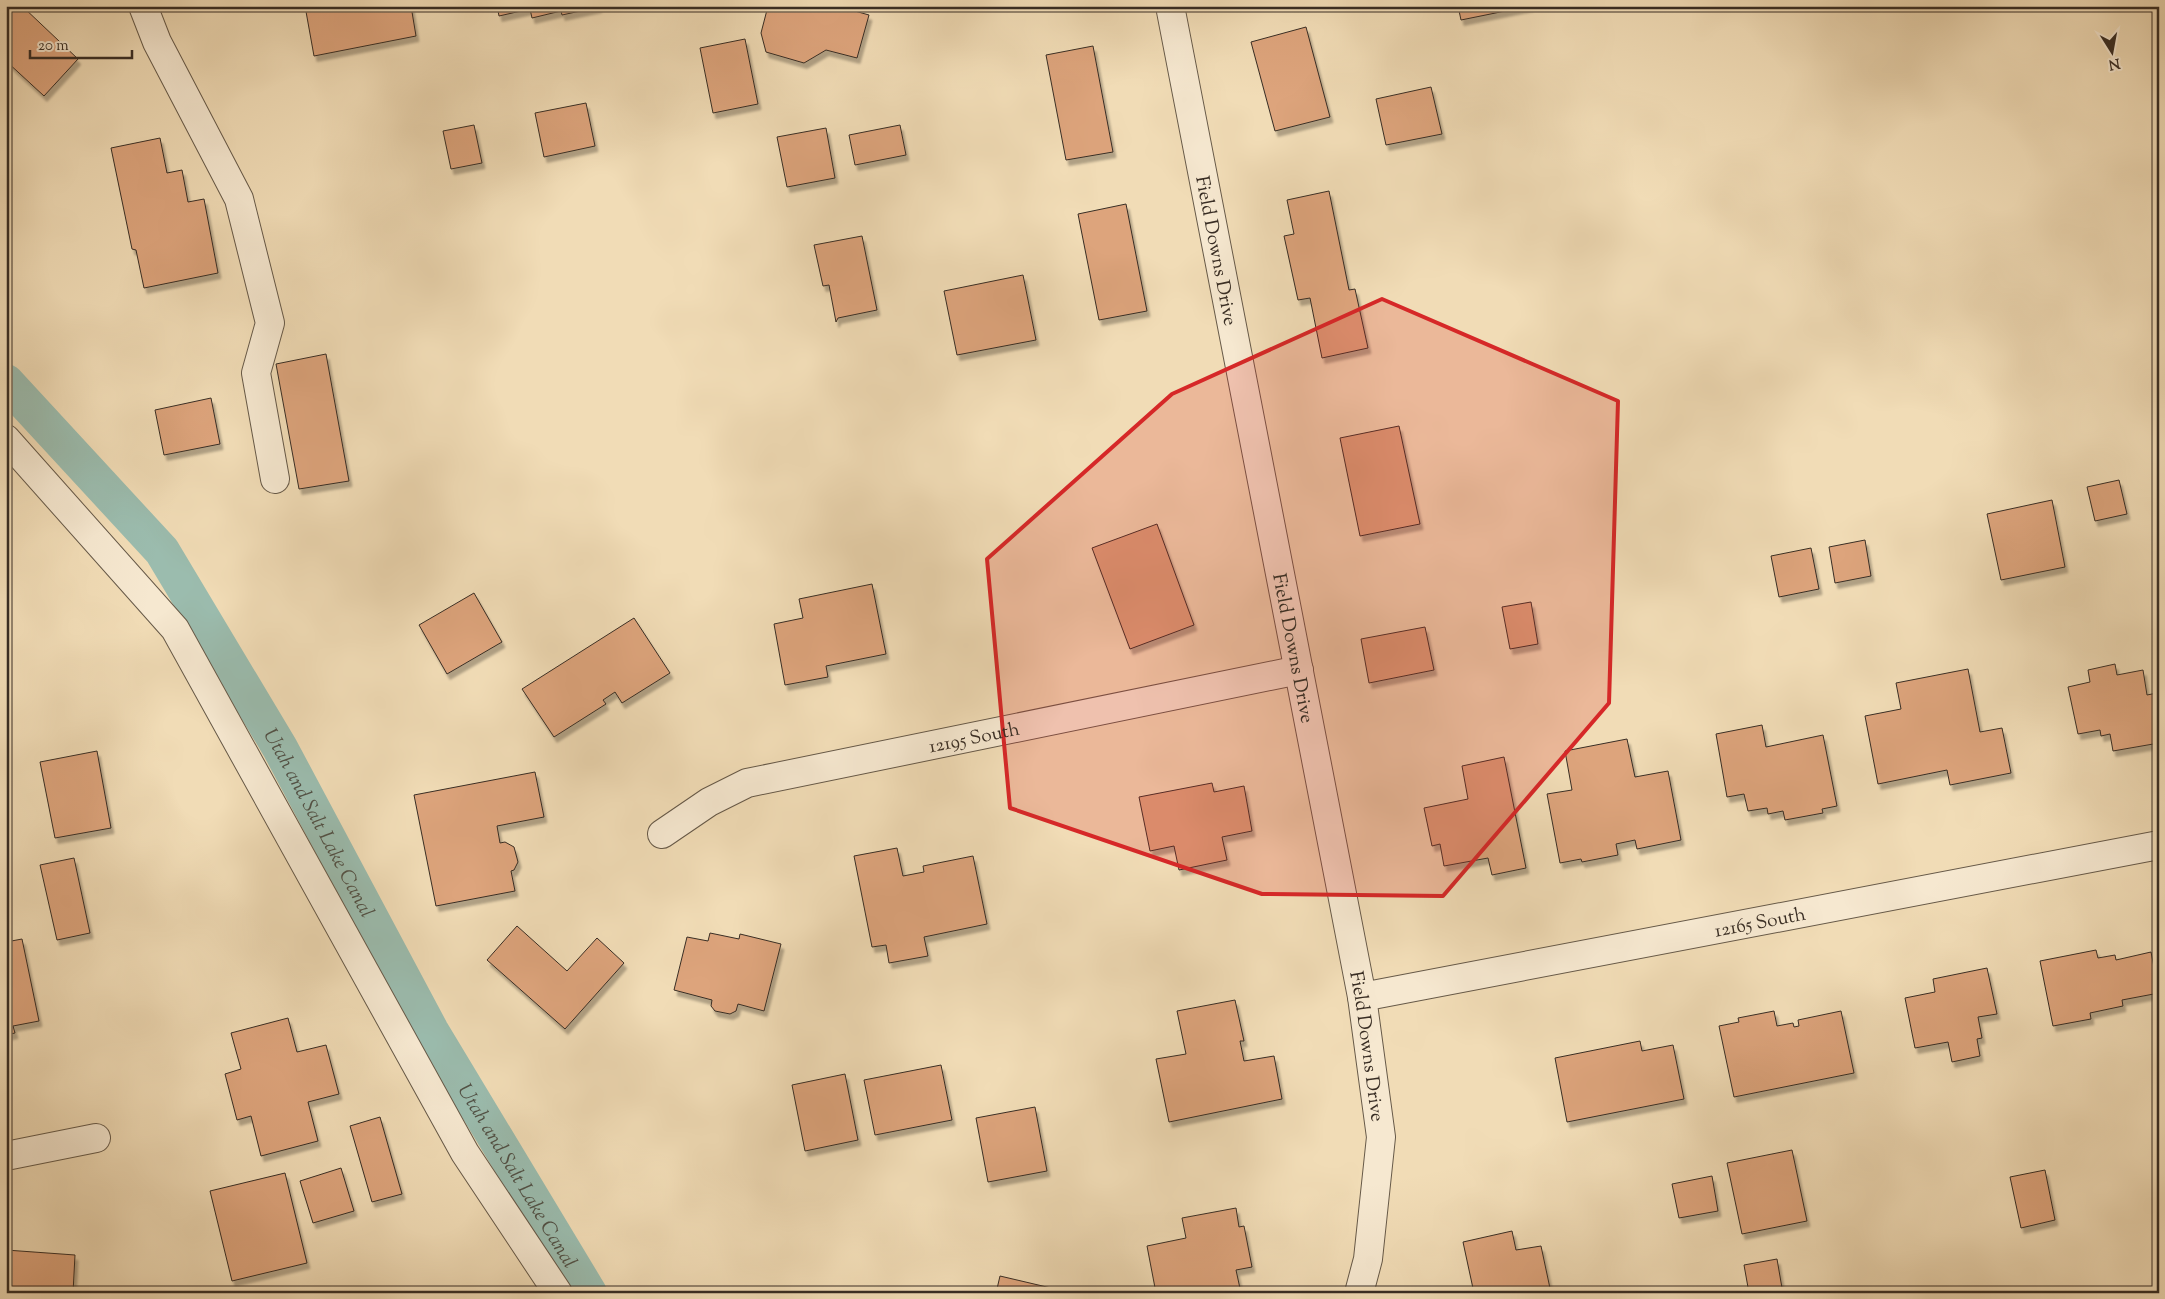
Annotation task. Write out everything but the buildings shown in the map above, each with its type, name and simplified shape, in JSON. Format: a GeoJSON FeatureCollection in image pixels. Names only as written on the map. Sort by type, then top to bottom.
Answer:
{"type":"FeatureCollection","features":[{"type":"Feature","properties":{"kind":"street"},"geometry":{"type":"LineString","coordinates":[[143,6],[157,42],[239,199],[270,323],[256,373],[275,479]]}},
{"type":"Feature","properties":{"kind":"street","name":"Field Downs Drive"},"geometry":{"type":"LineString","coordinates":[[1170,6],[1362,997],[1381,1137],[1368,1260],[1360,1293]]}},
{"type":"Feature","properties":{"kind":"street"},"geometry":{"type":"LineString","coordinates":[[6,439],[175,629],[465,1153],[558,1293]]}},
{"type":"Feature","properties":{"kind":"street","name":"12195 South"},"geometry":{"type":"LineString","coordinates":[[662,834],[709,802],[747,783],[1299,670]]}},
{"type":"Feature","properties":{"kind":"street","name":"12165 South"},"geometry":{"type":"LineString","coordinates":[[1362,997],[2159,845]]}},
{"type":"Feature","properties":{"kind":"street"},"geometry":{"type":"LineString","coordinates":[[6,1156],[96,1138]]}},
{"type":"Feature","properties":{"kind":"highlighted area"},"geometry":{"type":"Polygon","coordinates":[[[1382,299],[1618,401],[1609,703],[1443,896],[1262,894],[1010,808],[987,559],[1172,394],[1382,299]]]}},
{"type":"Feature","properties":{"kind":"waterway","name":"Utah and Salt Lake Canal"},"geometry":{"type":"LineString","coordinates":[[6,382],[162,551],[280,748],[431,1031],[589,1293]]}}]}
